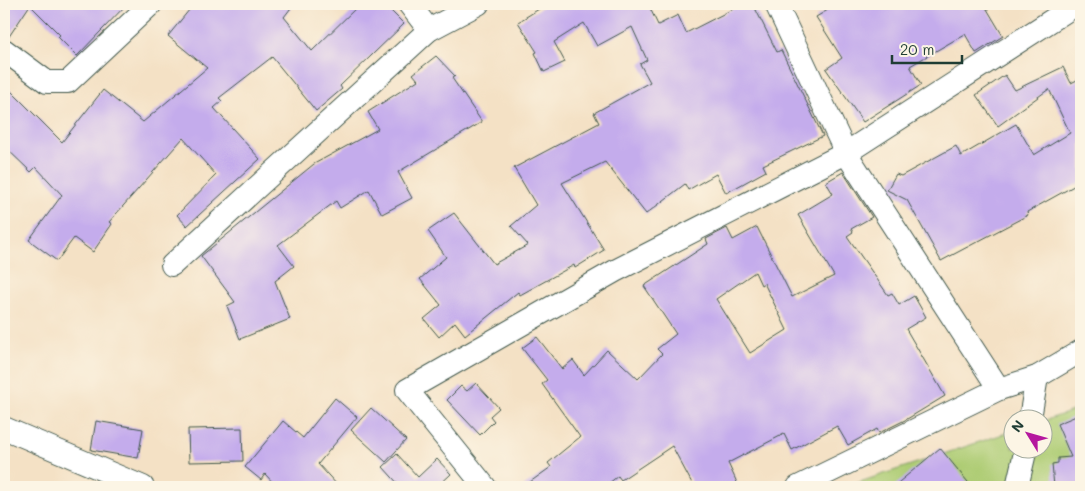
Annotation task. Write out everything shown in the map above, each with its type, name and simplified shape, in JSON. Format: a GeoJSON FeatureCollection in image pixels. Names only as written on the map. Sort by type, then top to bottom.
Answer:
{"type":"FeatureCollection","features":[{"type":"Feature","properties":{"kind":"street"},"geometry":{"type":"LineString","coordinates":[[4,50],[47,82],[68,82],[151,4]]}},
{"type":"Feature","properties":{"kind":"street"},"geometry":{"type":"LineString","coordinates":[[409,4],[429,30]]}},
{"type":"Feature","properties":{"kind":"street"},"geometry":{"type":"LineString","coordinates":[[172,265],[429,30],[478,4]]}},
{"type":"Feature","properties":{"kind":"street"},"geometry":{"type":"LineString","coordinates":[[776,4],[846,153],[999,390]]}},
{"type":"Feature","properties":{"kind":"street"},"geometry":{"type":"LineString","coordinates":[[485,487],[407,390],[615,271],[846,153],[1076,4]]}},
{"type":"Feature","properties":{"kind":"street"},"geometry":{"type":"LineString","coordinates":[[798,487],[999,390],[1037,377],[1081,351]]}},
{"type":"Feature","properties":{"kind":"street"},"geometry":{"type":"LineString","coordinates":[[1032,408],[1037,377]]}},
{"type":"Feature","properties":{"kind":"street"},"geometry":{"type":"LineString","coordinates":[[4,428],[143,487]]}},
{"type":"Feature","properties":{"kind":"street"},"geometry":{"type":"LineString","coordinates":[[1017,487],[1024,458]]}},
{"type":"Feature","properties":{"kind":"green space"},"geometry":{"type":"Polygon","coordinates":[[[1081,408],[1081,487],[845,487],[1002,434],[1002,458],[1052,458],[1052,418],[1081,408]]]}},
{"type":"Feature","properties":{"kind":"building"},"geometry":{"type":"Polygon","coordinates":[[[4,4],[127,4],[77,56],[58,37],[60,35],[30,5],[8,38],[4,37],[4,4]]]}},
{"type":"Feature","properties":{"kind":"building"},"geometry":{"type":"Polygon","coordinates":[[[194,4],[294,4],[284,17],[312,51],[360,4],[384,4],[404,24],[340,86],[342,89],[316,111],[272,57],[219,98],[222,101],[214,108],[260,159],[187,226],[177,215],[216,175],[183,138],[109,222],[112,224],[93,252],[74,238],[57,261],[29,240],[62,195],[36,167],[31,172],[4,146],[4,84],[62,142],[103,90],[143,122],[207,68],[168,36],[194,4]]]}},
{"type":"Feature","properties":{"kind":"building"},"geometry":{"type":"Polygon","coordinates":[[[547,4],[648,4],[658,25],[678,15],[686,33],[733,9],[730,4],[753,4],[777,52],[781,50],[823,136],[763,165],[766,171],[726,193],[716,174],[688,190],[685,184],[646,214],[605,162],[562,183],[604,250],[575,268],[574,265],[520,295],[518,292],[465,335],[455,322],[439,337],[424,319],[441,305],[420,279],[446,257],[428,231],[454,213],[494,264],[528,245],[511,226],[536,205],[514,168],[599,123],[594,113],[650,82],[640,64],[647,60],[632,27],[597,46],[584,23],[554,42],[565,62],[544,72],[535,53],[537,52],[518,22],[547,4]]]}},
{"type":"Feature","properties":{"kind":"building"},"geometry":{"type":"Polygon","coordinates":[[[838,4],[984,4],[1003,36],[976,53],[965,34],[910,66],[921,85],[863,122],[826,69],[842,58],[816,17],[838,4]]]}},
{"type":"Feature","properties":{"kind":"building"},"geometry":{"type":"Polygon","coordinates":[[[436,56],[455,76],[452,78],[482,122],[398,172],[412,198],[382,214],[369,190],[340,208],[336,201],[278,245],[294,266],[275,281],[290,319],[240,339],[227,306],[235,302],[201,256],[314,164],[378,129],[368,112],[418,80],[413,74],[436,56]]]}},
{"type":"Feature","properties":{"kind":"building"},"geometry":{"type":"Polygon","coordinates":[[[1063,67],[1071,83],[1081,78],[1081,182],[1027,212],[1028,215],[941,261],[907,200],[887,190],[896,174],[901,176],[956,146],[961,156],[1016,124],[1034,155],[1070,133],[1049,89],[998,126],[976,95],[1005,75],[1015,90],[1063,67]]]}},
{"type":"Feature","properties":{"kind":"building"},"geometry":{"type":"Polygon","coordinates":[[[843,172],[872,217],[851,229],[853,232],[847,236],[888,295],[892,293],[899,305],[914,296],[926,317],[906,329],[945,396],[907,419],[879,433],[877,429],[848,445],[837,426],[792,450],[784,434],[728,463],[739,487],[694,487],[672,446],[621,480],[618,476],[604,487],[523,487],[551,467],[548,463],[580,437],[542,384],[547,380],[522,348],[537,337],[562,369],[573,360],[584,375],[607,350],[638,379],[662,354],[657,349],[676,334],[644,286],[708,244],[706,239],[727,228],[733,240],[757,227],[792,297],[834,276],[798,215],[833,194],[826,182],[843,172]],[[755,272],[716,299],[750,353],[787,330],[764,283],[761,285],[755,272]]]}},
{"type":"Feature","properties":{"kind":"building"},"geometry":{"type":"Polygon","coordinates":[[[476,383],[499,408],[490,416],[494,421],[480,435],[447,400],[461,386],[467,391],[476,383]]]}},
{"type":"Feature","properties":{"kind":"building"},"geometry":{"type":"Polygon","coordinates":[[[335,398],[357,417],[318,464],[339,487],[277,487],[265,474],[261,480],[245,467],[283,421],[303,438],[335,398]]]}},
{"type":"Feature","properties":{"kind":"building"},"geometry":{"type":"Polygon","coordinates":[[[371,408],[406,440],[386,462],[351,430],[371,408]]]}},
{"type":"Feature","properties":{"kind":"building"},"geometry":{"type":"Polygon","coordinates":[[[1081,414],[1081,487],[1054,487],[1052,464],[1058,463],[1058,458],[1071,457],[1057,424],[1081,414]]]}},
{"type":"Feature","properties":{"kind":"building"},"geometry":{"type":"Polygon","coordinates":[[[96,421],[143,429],[138,458],[91,450],[96,421]]]}},
{"type":"Feature","properties":{"kind":"building"},"geometry":{"type":"Polygon","coordinates":[[[242,428],[243,461],[189,462],[188,429],[242,428]]]}},
{"type":"Feature","properties":{"kind":"building"},"geometry":{"type":"Polygon","coordinates":[[[940,448],[972,487],[893,487],[940,448]]]}},
{"type":"Feature","properties":{"kind":"building"},"geometry":{"type":"Polygon","coordinates":[[[397,454],[418,477],[437,459],[451,474],[437,487],[401,487],[383,467],[397,454]]]}}]}
